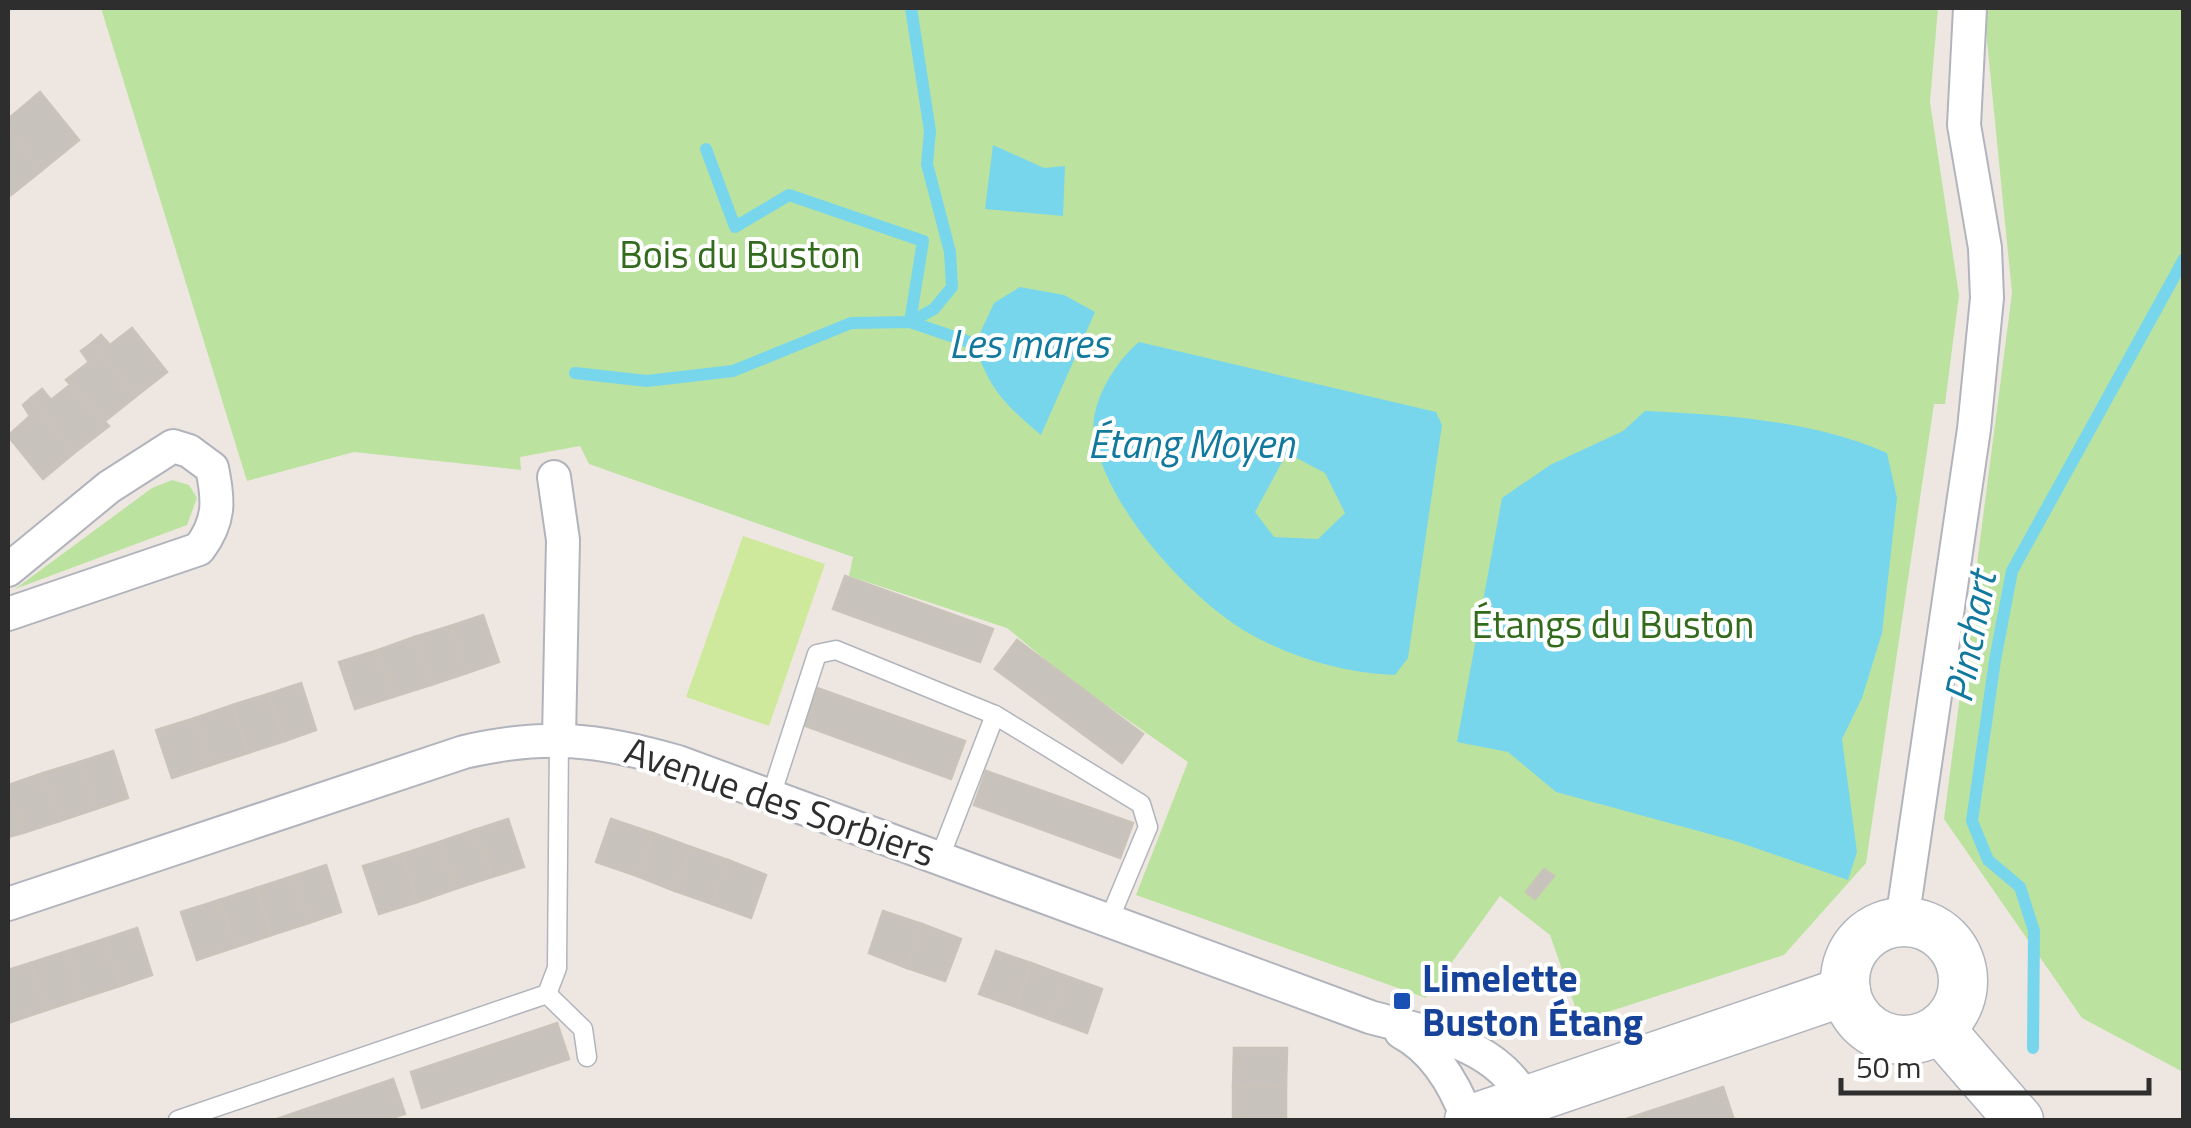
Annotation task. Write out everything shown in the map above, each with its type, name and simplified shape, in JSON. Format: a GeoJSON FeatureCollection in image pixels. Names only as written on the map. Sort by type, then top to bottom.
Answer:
{"type":"FeatureCollection","features":[{"type":"Feature","properties":{"kind":"street"},"geometry":{"type":"LineString","coordinates":[[1902,921],[1974,429],[1987,298],[1985,248],[1964,125],[1970,8]]}},
{"type":"Feature","properties":{"kind":"street"},"geometry":{"type":"LineString","coordinates":[[8,570],[109,487],[173,446],[190,451],[212,468],[218,499],[215,526],[199,549],[8,614]]}},
{"type":"Feature","properties":{"kind":"street"},"geometry":{"type":"LineString","coordinates":[[554,476],[563,540],[559,738]]}},
{"type":"Feature","properties":{"kind":"street","name":"Avenue des Sorbiers"},"geometry":{"type":"LineString","coordinates":[[8,904],[464,752],[517,740],[559,738],[612,743],[940,857],[1370,1017],[1462,1042],[1513,1075],[1526,1101]]}},
{"type":"Feature","properties":{"kind":"street"},"geometry":{"type":"LineString","coordinates":[[1902,921],[1934,929],[1957,953],[1964,986],[1960,1002],[1940,1029],[1924,1038],[1890,1039],[1860,1022],[1846,992],[1845,974],[1858,943],[1885,924],[1902,921]]}},
{"type":"Feature","properties":{"kind":"street"},"geometry":{"type":"LineString","coordinates":[[1469,1120],[1846,992]]}},
{"type":"Feature","properties":{"kind":"street","name":"Avenue des Sorbiers"},"geometry":{"type":"LineString","coordinates":[[1370,1017],[1422,1044],[1459,1096],[1469,1120]]}},
{"type":"Feature","properties":{"kind":"street"},"geometry":{"type":"LineString","coordinates":[[1940,1029],[2018,1120]]}},
{"type":"Feature","properties":{"kind":"lane"},"geometry":{"type":"LineString","coordinates":[[771,796],[817,654],[836,650],[994,715],[1141,804],[1148,827],[1109,920]]}},
{"type":"Feature","properties":{"kind":"lane"},"geometry":{"type":"LineString","coordinates":[[940,857],[994,715]]}},
{"type":"Feature","properties":{"kind":"lane"},"geometry":{"type":"LineString","coordinates":[[547,994],[557,968],[559,738]]}},
{"type":"Feature","properties":{"kind":"lane"},"geometry":{"type":"LineString","coordinates":[[547,994],[583,1029],[588,1057]]}},
{"type":"Feature","properties":{"kind":"lane"},"geometry":{"type":"LineString","coordinates":[[178,1120],[547,994]]}},
{"type":"Feature","properties":{"kind":"green space","name":"Bois du Buston"},"geometry":{"type":"Polygon","coordinates":[[[101,8],[1938,8],[1930,102],[1959,295],[1945,404],[1934,404],[1866,863],[1784,955],[1580,1021],[1550,935],[1500,896],[1426,998],[1136,895],[1188,762],[1069,679],[1007,628],[849,576],[853,557],[589,464],[580,446],[520,457],[521,470],[354,452],[247,481],[101,8]]]}},
{"type":"Feature","properties":{"kind":"green space"},"geometry":{"type":"Polygon","coordinates":[[[1989,8],[2183,8],[2183,1072],[2082,1018],[1944,819],[2012,293],[1985,21],[1989,8]]]}},
{"type":"Feature","properties":{"kind":"green space"},"geometry":{"type":"Polygon","coordinates":[[[172,480],[189,485],[197,498],[187,525],[15,589],[152,488],[172,480]]]}},
{"type":"Feature","properties":{"kind":"green space"},"geometry":{"type":"Polygon","coordinates":[[[743,536],[825,564],[769,726],[686,697],[743,536]]]}},
{"type":"Feature","properties":{"kind":"water"},"geometry":{"type":"Polygon","coordinates":[[[993,145],[1044,168],[1065,166],[1063,216],[985,209],[993,145]]]}},
{"type":"Feature","properties":{"kind":"water","name":"Les mares"},"geometry":{"type":"Polygon","coordinates":[[[1020,287],[1064,295],[1095,312],[1041,435],[1000,395],[975,344],[994,303],[1020,287]]]}},
{"type":"Feature","properties":{"kind":"water","name":"Étang Moyen"},"geometry":{"type":"Polygon","coordinates":[[[1139,342],[1436,412],[1442,425],[1408,658],[1395,675],[1340,668],[1266,643],[1201,598],[1153,548],[1114,491],[1094,435],[1100,397],[1113,371],[1139,342]],[[1287,453],[1255,512],[1274,537],[1318,539],[1345,513],[1325,473],[1287,453]]]}},
{"type":"Feature","properties":{"kind":"water"},"geometry":{"type":"Polygon","coordinates":[[[1645,411],[1799,426],[1887,453],[1897,498],[1882,633],[1862,698],[1842,739],[1857,852],[1848,880],[1735,841],[1556,792],[1508,752],[1457,742],[1502,498],[1550,465],[1623,431],[1645,411]]]}},
{"type":"Feature","properties":{"kind":"building"},"geometry":{"type":"Polygon","coordinates":[[[40,92],[79,140],[41,171],[8,127],[8,119],[40,92]]]}},
{"type":"Feature","properties":{"kind":"building"},"geometry":{"type":"Polygon","coordinates":[[[8,127],[41,171],[11,195],[8,191],[8,127]]]}},
{"type":"Feature","properties":{"kind":"building"},"geometry":{"type":"Polygon","coordinates":[[[132,328],[167,372],[135,397],[92,343],[101,335],[110,345],[132,328]]]}},
{"type":"Feature","properties":{"kind":"building"},"geometry":{"type":"Polygon","coordinates":[[[92,343],[135,397],[105,421],[66,380],[89,362],[81,351],[92,343]]]}},
{"type":"Feature","properties":{"kind":"building"},"geometry":{"type":"Polygon","coordinates":[[[70,385],[109,426],[74,453],[31,398],[42,389],[51,400],[70,385]]]}},
{"type":"Feature","properties":{"kind":"building"},"geometry":{"type":"Polygon","coordinates":[[[31,398],[74,453],[43,479],[8,436],[30,416],[23,405],[31,398]]]}},
{"type":"Feature","properties":{"kind":"building"},"geometry":{"type":"Polygon","coordinates":[[[845,576],[993,629],[980,662],[833,609],[845,576]]]}},
{"type":"Feature","properties":{"kind":"building"},"geometry":{"type":"Polygon","coordinates":[[[483,615],[499,662],[467,673],[450,626],[483,615]]]}},
{"type":"Feature","properties":{"kind":"building"},"geometry":{"type":"Polygon","coordinates":[[[450,626],[467,673],[431,685],[414,637],[450,626]]]}},
{"type":"Feature","properties":{"kind":"building"},"geometry":{"type":"Polygon","coordinates":[[[414,637],[431,685],[393,697],[378,650],[414,637]]]}},
{"type":"Feature","properties":{"kind":"building"},"geometry":{"type":"Polygon","coordinates":[[[1017,640],[1143,734],[1122,763],[995,669],[1017,640]]]}},
{"type":"Feature","properties":{"kind":"building"},"geometry":{"type":"Polygon","coordinates":[[[378,650],[393,697],[355,709],[339,662],[378,650]]]}},
{"type":"Feature","properties":{"kind":"building"},"geometry":{"type":"Polygon","coordinates":[[[301,683],[316,730],[285,741],[268,694],[301,683]]]}},
{"type":"Feature","properties":{"kind":"building"},"geometry":{"type":"Polygon","coordinates":[[[817,688],[965,741],[951,779],[803,725],[817,688]]]}},
{"type":"Feature","properties":{"kind":"building"},"geometry":{"type":"Polygon","coordinates":[[[268,694],[285,741],[248,753],[232,705],[268,694]]]}},
{"type":"Feature","properties":{"kind":"building"},"geometry":{"type":"Polygon","coordinates":[[[232,705],[248,753],[211,765],[195,718],[232,705]]]}},
{"type":"Feature","properties":{"kind":"building"},"geometry":{"type":"Polygon","coordinates":[[[195,718],[211,765],[172,778],[156,730],[195,718]]]}},
{"type":"Feature","properties":{"kind":"building"},"geometry":{"type":"Polygon","coordinates":[[[113,751],[128,798],[96,809],[79,762],[113,751]]]}},
{"type":"Feature","properties":{"kind":"building"},"geometry":{"type":"Polygon","coordinates":[[[79,762],[96,809],[60,821],[43,773],[79,762]]]}},
{"type":"Feature","properties":{"kind":"building"},"geometry":{"type":"Polygon","coordinates":[[[986,771],[1133,823],[1120,858],[974,805],[986,771]]]}},
{"type":"Feature","properties":{"kind":"building"},"geometry":{"type":"Polygon","coordinates":[[[43,773],[60,821],[23,833],[8,785],[43,773]]]}},
{"type":"Feature","properties":{"kind":"building"},"geometry":{"type":"Polygon","coordinates":[[[8,788],[23,833],[8,837],[8,788]]]}},
{"type":"Feature","properties":{"kind":"building"},"geometry":{"type":"Polygon","coordinates":[[[508,819],[524,867],[492,877],[474,830],[508,819]]]}},
{"type":"Feature","properties":{"kind":"building"},"geometry":{"type":"Polygon","coordinates":[[[611,819],[653,833],[637,876],[596,862],[611,819]]]}},
{"type":"Feature","properties":{"kind":"building"},"geometry":{"type":"Polygon","coordinates":[[[474,830],[492,877],[455,889],[439,842],[474,830]]]}},
{"type":"Feature","properties":{"kind":"building"},"geometry":{"type":"Polygon","coordinates":[[[653,833],[691,847],[675,891],[637,876],[653,833]]]}},
{"type":"Feature","properties":{"kind":"building"},"geometry":{"type":"Polygon","coordinates":[[[439,842],[455,889],[418,902],[402,854],[439,842]]]}},
{"type":"Feature","properties":{"kind":"building"},"geometry":{"type":"Polygon","coordinates":[[[691,847],[728,860],[712,904],[675,891],[691,847]]]}},
{"type":"Feature","properties":{"kind":"building"},"geometry":{"type":"Polygon","coordinates":[[[402,854],[418,902],[379,914],[363,866],[402,854]]]}},
{"type":"Feature","properties":{"kind":"building"},"geometry":{"type":"Polygon","coordinates":[[[728,860],[766,875],[751,918],[712,904],[728,860]]]}},
{"type":"Feature","properties":{"kind":"building"},"geometry":{"type":"Polygon","coordinates":[[[326,865],[341,912],[309,923],[293,876],[326,865]]]}},
{"type":"Feature","properties":{"kind":"building"},"geometry":{"type":"Polygon","coordinates":[[[1544,869],[1554,876],[1535,899],[1526,892],[1544,869]]]}},
{"type":"Feature","properties":{"kind":"building"},"geometry":{"type":"Polygon","coordinates":[[[293,876],[309,923],[272,935],[256,888],[293,876]]]}},
{"type":"Feature","properties":{"kind":"building"},"geometry":{"type":"Polygon","coordinates":[[[256,888],[272,935],[236,947],[219,900],[256,888]]]}},
{"type":"Feature","properties":{"kind":"building"},"geometry":{"type":"Polygon","coordinates":[[[219,900],[236,947],[197,960],[181,912],[219,900]]]}},
{"type":"Feature","properties":{"kind":"building"},"geometry":{"type":"Polygon","coordinates":[[[883,911],[922,924],[907,968],[869,953],[883,911]]]}},
{"type":"Feature","properties":{"kind":"building"},"geometry":{"type":"Polygon","coordinates":[[[922,924],[961,939],[945,981],[907,968],[922,924]]]}},
{"type":"Feature","properties":{"kind":"building"},"geometry":{"type":"Polygon","coordinates":[[[137,928],[152,975],[120,986],[104,939],[137,928]]]}},
{"type":"Feature","properties":{"kind":"building"},"geometry":{"type":"Polygon","coordinates":[[[104,939],[120,986],[83,998],[67,951],[104,939]]]}},
{"type":"Feature","properties":{"kind":"building"},"geometry":{"type":"Polygon","coordinates":[[[67,951],[83,998],[47,1010],[30,963],[67,951]]]}},
{"type":"Feature","properties":{"kind":"building"},"geometry":{"type":"Polygon","coordinates":[[[996,951],[1031,963],[1016,1007],[979,994],[996,951]]]}},
{"type":"Feature","properties":{"kind":"building"},"geometry":{"type":"Polygon","coordinates":[[[30,963],[47,1010],[8,1023],[8,970],[30,963]]]}},
{"type":"Feature","properties":{"kind":"building"},"geometry":{"type":"Polygon","coordinates":[[[1031,963],[1066,976],[1051,1020],[1016,1007],[1031,963]]]}},
{"type":"Feature","properties":{"kind":"building"},"geometry":{"type":"Polygon","coordinates":[[[1066,976],[1102,989],[1087,1033],[1051,1020],[1066,976]]]}},
{"type":"Feature","properties":{"kind":"building"},"geometry":{"type":"Polygon","coordinates":[[[557,1023],[569,1059],[422,1108],[411,1072],[557,1023]]]}},
{"type":"Feature","properties":{"kind":"building"},"geometry":{"type":"Polygon","coordinates":[[[1234,1048],[1287,1048],[1286,1087],[1233,1086],[1234,1048]]]}},
{"type":"Feature","properties":{"kind":"building"},"geometry":{"type":"Polygon","coordinates":[[[393,1079],[405,1114],[385,1120],[274,1120],[393,1079]]]}},
{"type":"Feature","properties":{"kind":"building"},"geometry":{"type":"Polygon","coordinates":[[[1233,1086],[1286,1087],[1286,1120],[1233,1120],[1233,1086]]]}},
{"type":"Feature","properties":{"kind":"building"},"geometry":{"type":"Polygon","coordinates":[[[1723,1087],[1734,1120],[1623,1120],[1723,1087]]]}},
{"type":"Feature","properties":{"kind":"waterway"},"geometry":{"type":"LineString","coordinates":[[910,322],[934,309],[952,287],[950,252],[927,164],[930,131],[911,8]]}},
{"type":"Feature","properties":{"kind":"waterway"},"geometry":{"type":"LineString","coordinates":[[706,149],[735,227],[789,195],[923,241],[910,322]]}},
{"type":"Feature","properties":{"kind":"waterway","name":"Pinchart"},"geometry":{"type":"LineString","coordinates":[[2033,1048],[2034,931],[2020,887],[1988,860],[1972,821],[2012,571],[2184,259]]}},
{"type":"Feature","properties":{"kind":"waterway"},"geometry":{"type":"LineString","coordinates":[[575,373],[647,381],[733,371],[851,323],[910,322],[975,344]]}},
{"type":"Feature","properties":{"kind":"place","name":"Limelette Buston Étang"},"geometry":{"type":"Point","coordinates":[1402,1001]}},
{"type":"Feature","properties":{"kind":"park label","name":"Étangs du Buston"},"geometry":{"type":"Point","coordinates":[1613,625]}}]}
